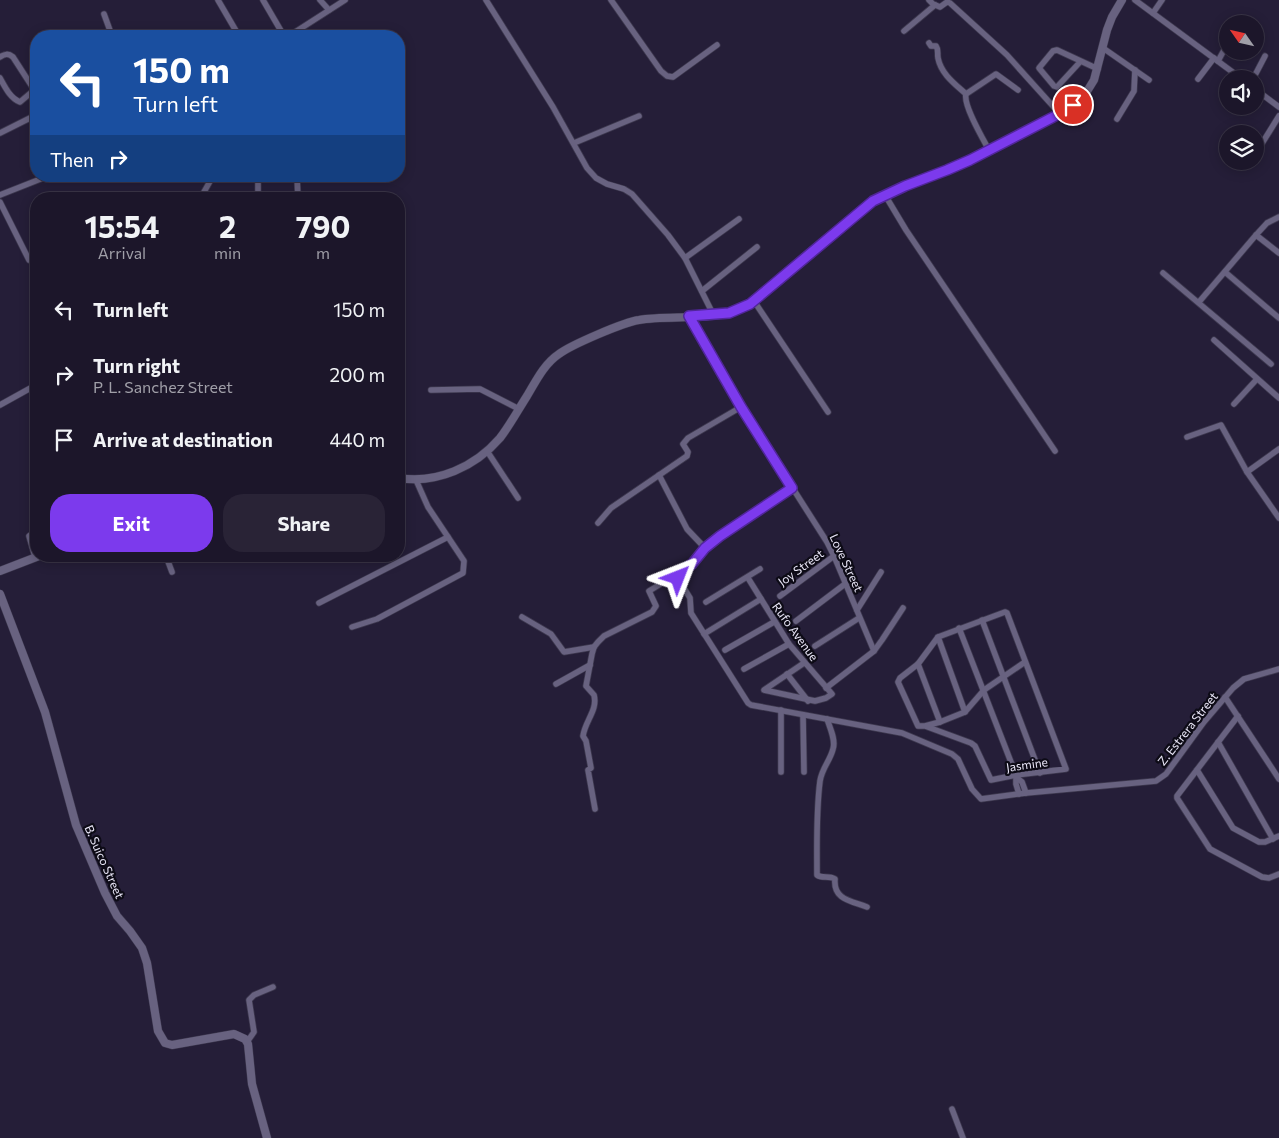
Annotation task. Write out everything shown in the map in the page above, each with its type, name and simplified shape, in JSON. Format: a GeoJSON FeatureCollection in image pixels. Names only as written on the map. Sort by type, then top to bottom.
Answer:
{"type":"FeatureCollection","features":[{"type":"Feature","properties":{"kind":"street"},"geometry":{"type":"LineString","coordinates":[[218,0],[236,30]]}},
{"type":"Feature","properties":{"kind":"street"},"geometry":{"type":"LineString","coordinates":[[263,0],[280,30]]}},
{"type":"Feature","properties":{"kind":"street"},"geometry":{"type":"LineString","coordinates":[[320,0],[329,10]]}},
{"type":"Feature","properties":{"kind":"street"},"geometry":{"type":"LineString","coordinates":[[298,30],[345,0]]}},
{"type":"Feature","properties":{"kind":"street"},"geometry":{"type":"LineString","coordinates":[[486,0],[554,107],[587,168],[596,178],[607,184],[624,188],[632,194],[668,235],[685,258],[714,316]]}},
{"type":"Feature","properties":{"kind":"street"},"geometry":{"type":"LineString","coordinates":[[612,0],[661,71],[667,76],[673,77],[716,46]]}},
{"type":"Feature","properties":{"kind":"street"},"geometry":{"type":"LineString","coordinates":[[929,0],[934,5],[940,7],[947,2],[950,3],[1007,55],[1060,114]]}},
{"type":"Feature","properties":{"kind":"street"},"geometry":{"type":"LineString","coordinates":[[405,479],[416,480],[447,474],[471,463],[488,451],[502,436],[544,368],[560,353],[630,321],[714,316],[734,312],[754,302],[873,201],[947,170],[1060,114],[1086,93],[1094,80],[1107,30],[1122,0]]}},
{"type":"Feature","properties":{"kind":"street"},"geometry":{"type":"LineString","coordinates":[[1135,0],[1230,70]]}},
{"type":"Feature","properties":{"kind":"street"},"geometry":{"type":"LineString","coordinates":[[1153,13],[1162,0]]}},
{"type":"Feature","properties":{"kind":"street"},"geometry":{"type":"LineString","coordinates":[[904,31],[934,5]]}},
{"type":"Feature","properties":{"kind":"street"},"geometry":{"type":"LineString","coordinates":[[104,14],[110,30]]}},
{"type":"Feature","properties":{"kind":"street"},"geometry":{"type":"LineString","coordinates":[[929,43],[931,46],[936,46],[939,59],[948,77],[966,94]]}},
{"type":"Feature","properties":{"kind":"street"},"geometry":{"type":"LineString","coordinates":[[1103,48],[1149,80]]}},
{"type":"Feature","properties":{"kind":"street"},"geometry":{"type":"LineString","coordinates":[[1080,62],[1057,87],[1039,68],[1053,51],[1057,50],[1098,69]]}},
{"type":"Feature","properties":{"kind":"street"},"geometry":{"type":"LineString","coordinates":[[0,57],[10,54],[30,83]]}},
{"type":"Feature","properties":{"kind":"street"},"geometry":{"type":"LineString","coordinates":[[1198,79],[1219,55]]}},
{"type":"Feature","properties":{"kind":"street"},"geometry":{"type":"LineString","coordinates":[[1258,70],[1265,56]]}},
{"type":"Feature","properties":{"kind":"street"},"geometry":{"type":"LineString","coordinates":[[1117,119],[1134,91],[1135,70]]}},
{"type":"Feature","properties":{"kind":"street"},"geometry":{"type":"LineString","coordinates":[[989,150],[977,130],[965,101],[966,94],[996,74],[1018,90]]}},
{"type":"Feature","properties":{"kind":"street"},"geometry":{"type":"LineString","coordinates":[[0,78],[16,100],[20,102],[30,94]]}},
{"type":"Feature","properties":{"kind":"street"},"geometry":{"type":"LineString","coordinates":[[1264,96],[1279,107]]}},
{"type":"Feature","properties":{"kind":"street"},"geometry":{"type":"LineString","coordinates":[[574,143],[639,116]]}},
{"type":"Feature","properties":{"kind":"street"},"geometry":{"type":"LineString","coordinates":[[1264,140],[1279,116]]}},
{"type":"Feature","properties":{"kind":"street"},"geometry":{"type":"LineString","coordinates":[[0,133],[30,118]]}},
{"type":"Feature","properties":{"kind":"street"},"geometry":{"type":"LineString","coordinates":[[0,195],[33,182]]}},
{"type":"Feature","properties":{"kind":"street"},"geometry":{"type":"LineString","coordinates":[[885,195],[906,230],[1055,451]]}},
{"type":"Feature","properties":{"kind":"street"},"geometry":{"type":"LineString","coordinates":[[0,202],[29,260]]}},
{"type":"Feature","properties":{"kind":"street"},"geometry":{"type":"LineString","coordinates":[[1199,302],[1256,235],[1267,224],[1279,217]]}},
{"type":"Feature","properties":{"kind":"street"},"geometry":{"type":"LineString","coordinates":[[685,258],[739,219]]}},
{"type":"Feature","properties":{"kind":"street"},"geometry":{"type":"LineString","coordinates":[[1256,235],[1279,253]]}},
{"type":"Feature","properties":{"kind":"street"},"geometry":{"type":"LineString","coordinates":[[702,291],[757,247]]}},
{"type":"Feature","properties":{"kind":"street"},"geometry":{"type":"LineString","coordinates":[[1226,272],[1279,318]]}},
{"type":"Feature","properties":{"kind":"street"},"geometry":{"type":"LineString","coordinates":[[1163,273],[1270,364]]}},
{"type":"Feature","properties":{"kind":"street"},"geometry":{"type":"LineString","coordinates":[[754,302],[828,412]]}},
{"type":"Feature","properties":{"kind":"street","name":"Love Street"},"geometry":{"type":"LineString","coordinates":[[689,316],[741,407],[834,556],[874,650]]}},
{"type":"Feature","properties":{"kind":"street"},"geometry":{"type":"LineString","coordinates":[[1214,340],[1279,398]]}},
{"type":"Feature","properties":{"kind":"street"},"geometry":{"type":"LineString","coordinates":[[1234,404],[1257,379]]}},
{"type":"Feature","properties":{"kind":"street"},"geometry":{"type":"LineString","coordinates":[[0,405],[30,388]]}},
{"type":"Feature","properties":{"kind":"street"},"geometry":{"type":"LineString","coordinates":[[431,390],[478,389],[519,408]]}},
{"type":"Feature","properties":{"kind":"street"},"geometry":{"type":"LineString","coordinates":[[598,523],[611,508],[688,455],[683,444],[688,438],[741,407]]}},
{"type":"Feature","properties":{"kind":"street"},"geometry":{"type":"LineString","coordinates":[[1187,437],[1221,425],[1247,472],[1279,518]]}},
{"type":"Feature","properties":{"kind":"street"},"geometry":{"type":"LineString","coordinates":[[1247,472],[1279,449]]}},
{"type":"Feature","properties":{"kind":"street"},"geometry":{"type":"LineString","coordinates":[[488,451],[518,498]]}},
{"type":"Feature","properties":{"kind":"street"},"geometry":{"type":"LineString","coordinates":[[659,475],[687,529],[705,548]]}},
{"type":"Feature","properties":{"kind":"street"},"geometry":{"type":"LineString","coordinates":[[352,627],[377,619],[464,573],[464,561],[428,507],[416,480]]}},
{"type":"Feature","properties":{"kind":"street"},"geometry":{"type":"LineString","coordinates":[[595,809],[588,772],[592,768],[586,741],[583,736],[584,728],[594,707],[594,695],[586,686],[594,647],[604,636],[652,612],[656,606],[649,592],[692,564],[705,548],[720,536],[792,488]]}},
{"type":"Feature","properties":{"kind":"street"},"geometry":{"type":"LineString","coordinates":[[405,559],[448,537]]}},
{"type":"Feature","properties":{"kind":"street","name":"Joy Street"},"geometry":{"type":"LineString","coordinates":[[780,596],[834,556]]}},
{"type":"Feature","properties":{"kind":"street"},"geometry":{"type":"LineString","coordinates":[[0,571],[30,560]]}},
{"type":"Feature","properties":{"kind":"street"},"geometry":{"type":"LineString","coordinates":[[168,562],[172,572]]}},
{"type":"Feature","properties":{"kind":"street"},"geometry":{"type":"LineString","coordinates":[[319,603],[399,562]]}},
{"type":"Feature","properties":{"kind":"street"},"geometry":{"type":"LineString","coordinates":[[706,602],[760,570]]}},
{"type":"Feature","properties":{"kind":"street"},"geometry":{"type":"LineString","coordinates":[[856,610],[880,572]]}},
{"type":"Feature","properties":{"kind":"street"},"geometry":{"type":"LineString","coordinates":[[676,575],[690,598],[691,613],[748,703],[827,719],[832,733],[833,749],[822,770],[820,783],[816,874],[821,877],[835,879],[836,892],[842,897],[867,907]]}},
{"type":"Feature","properties":{"kind":"street","name":"Rufo Avenue"},"geometry":{"type":"LineString","coordinates":[[748,578],[789,644],[832,694],[820,700],[808,701]]}},
{"type":"Feature","properties":{"kind":"street"},"geometry":{"type":"LineString","coordinates":[[796,620],[846,584]]}},
{"type":"Feature","properties":{"kind":"street","name":"B. Suico Street"},"geometry":{"type":"LineString","coordinates":[[0,594],[46,712],[72,816],[87,854],[117,916],[142,948],[148,969],[158,1031],[165,1043],[172,1045],[234,1034],[247,1042]]}},
{"type":"Feature","properties":{"kind":"street"},"geometry":{"type":"LineString","coordinates":[[704,634],[761,600]]}},
{"type":"Feature","properties":{"kind":"street"},"geometry":{"type":"LineString","coordinates":[[826,688],[874,650],[903,608]]}},
{"type":"Feature","properties":{"kind":"street"},"geometry":{"type":"LineString","coordinates":[[1003,612],[1007,614],[1025,662],[984,690],[964,712],[940,722],[918,726],[898,682],[900,678],[918,664],[938,637],[982,620],[1003,612]]}},
{"type":"Feature","properties":{"kind":"street"},"geometry":{"type":"LineString","coordinates":[[522,617],[550,634],[564,651],[594,647]]}},
{"type":"Feature","properties":{"kind":"street"},"geometry":{"type":"LineString","coordinates":[[815,646],[859,618]]}},
{"type":"Feature","properties":{"kind":"street"},"geometry":{"type":"LineString","coordinates":[[982,620],[1040,773]]}},
{"type":"Feature","properties":{"kind":"street"},"geometry":{"type":"LineString","coordinates":[[726,650],[774,622]]}},
{"type":"Feature","properties":{"kind":"street"},"geometry":{"type":"LineString","coordinates":[[959,628],[1016,776],[1019,794]]}},
{"type":"Feature","properties":{"kind":"street"},"geometry":{"type":"LineString","coordinates":[[938,637],[964,712]]}},
{"type":"Feature","properties":{"kind":"street"},"geometry":{"type":"LineString","coordinates":[[744,669],[789,644]]}},
{"type":"Feature","properties":{"kind":"street","name":"Jasmine"},"geometry":{"type":"LineString","coordinates":[[925,726],[975,746],[991,780],[1066,769],[1025,662]]}},
{"type":"Feature","properties":{"kind":"street"},"geometry":{"type":"LineString","coordinates":[[804,663],[764,688],[765,690],[808,701]]}},
{"type":"Feature","properties":{"kind":"street"},"geometry":{"type":"LineString","coordinates":[[918,664],[940,722]]}},
{"type":"Feature","properties":{"kind":"street"},"geometry":{"type":"LineString","coordinates":[[556,684],[590,665]]}},
{"type":"Feature","properties":{"kind":"street","name":"Z. Estrera Street"},"geometry":{"type":"LineString","coordinates":[[827,719],[902,733],[952,754],[958,759],[972,789],[982,799],[1156,781],[1166,774],[1204,722],[1225,697],[1244,679],[1279,669]]}},
{"type":"Feature","properties":{"kind":"street"},"geometry":{"type":"LineString","coordinates":[[787,674],[808,701]]}},
{"type":"Feature","properties":{"kind":"street"},"geometry":{"type":"LineString","coordinates":[[1225,697],[1279,779]]}},
{"type":"Feature","properties":{"kind":"street"},"geometry":{"type":"LineString","coordinates":[[781,710],[781,772]]}},
{"type":"Feature","properties":{"kind":"street"},"geometry":{"type":"LineString","coordinates":[[803,715],[804,772]]}},
{"type":"Feature","properties":{"kind":"street"},"geometry":{"type":"LineString","coordinates":[[1238,716],[1177,798],[1207,846],[1262,877],[1269,878],[1279,874]]}},
{"type":"Feature","properties":{"kind":"street"},"geometry":{"type":"LineString","coordinates":[[1197,770],[1234,828],[1259,842],[1276,838],[1218,742]]}},
{"type":"Feature","properties":{"kind":"street"},"geometry":{"type":"LineString","coordinates":[[1016,776],[1022,782],[1026,793]]}},
{"type":"Feature","properties":{"kind":"street"},"geometry":{"type":"LineString","coordinates":[[267,1138],[252,1084],[247,1042],[254,1032],[249,1000],[254,995],[273,987]]}},
{"type":"Feature","properties":{"kind":"street"},"geometry":{"type":"LineString","coordinates":[[952,1109],[963,1138]]}},
{"type":"Feature","properties":{"kind":"route"},"geometry":{"type":"LineString","coordinates":[[678,578],[676,575],[692,564],[705,548],[720,536],[792,488],[741,407],[689,316],[714,316],[739,310],[750,304],[873,201],[970,160],[1032,129],[1073,105]]}}]}
